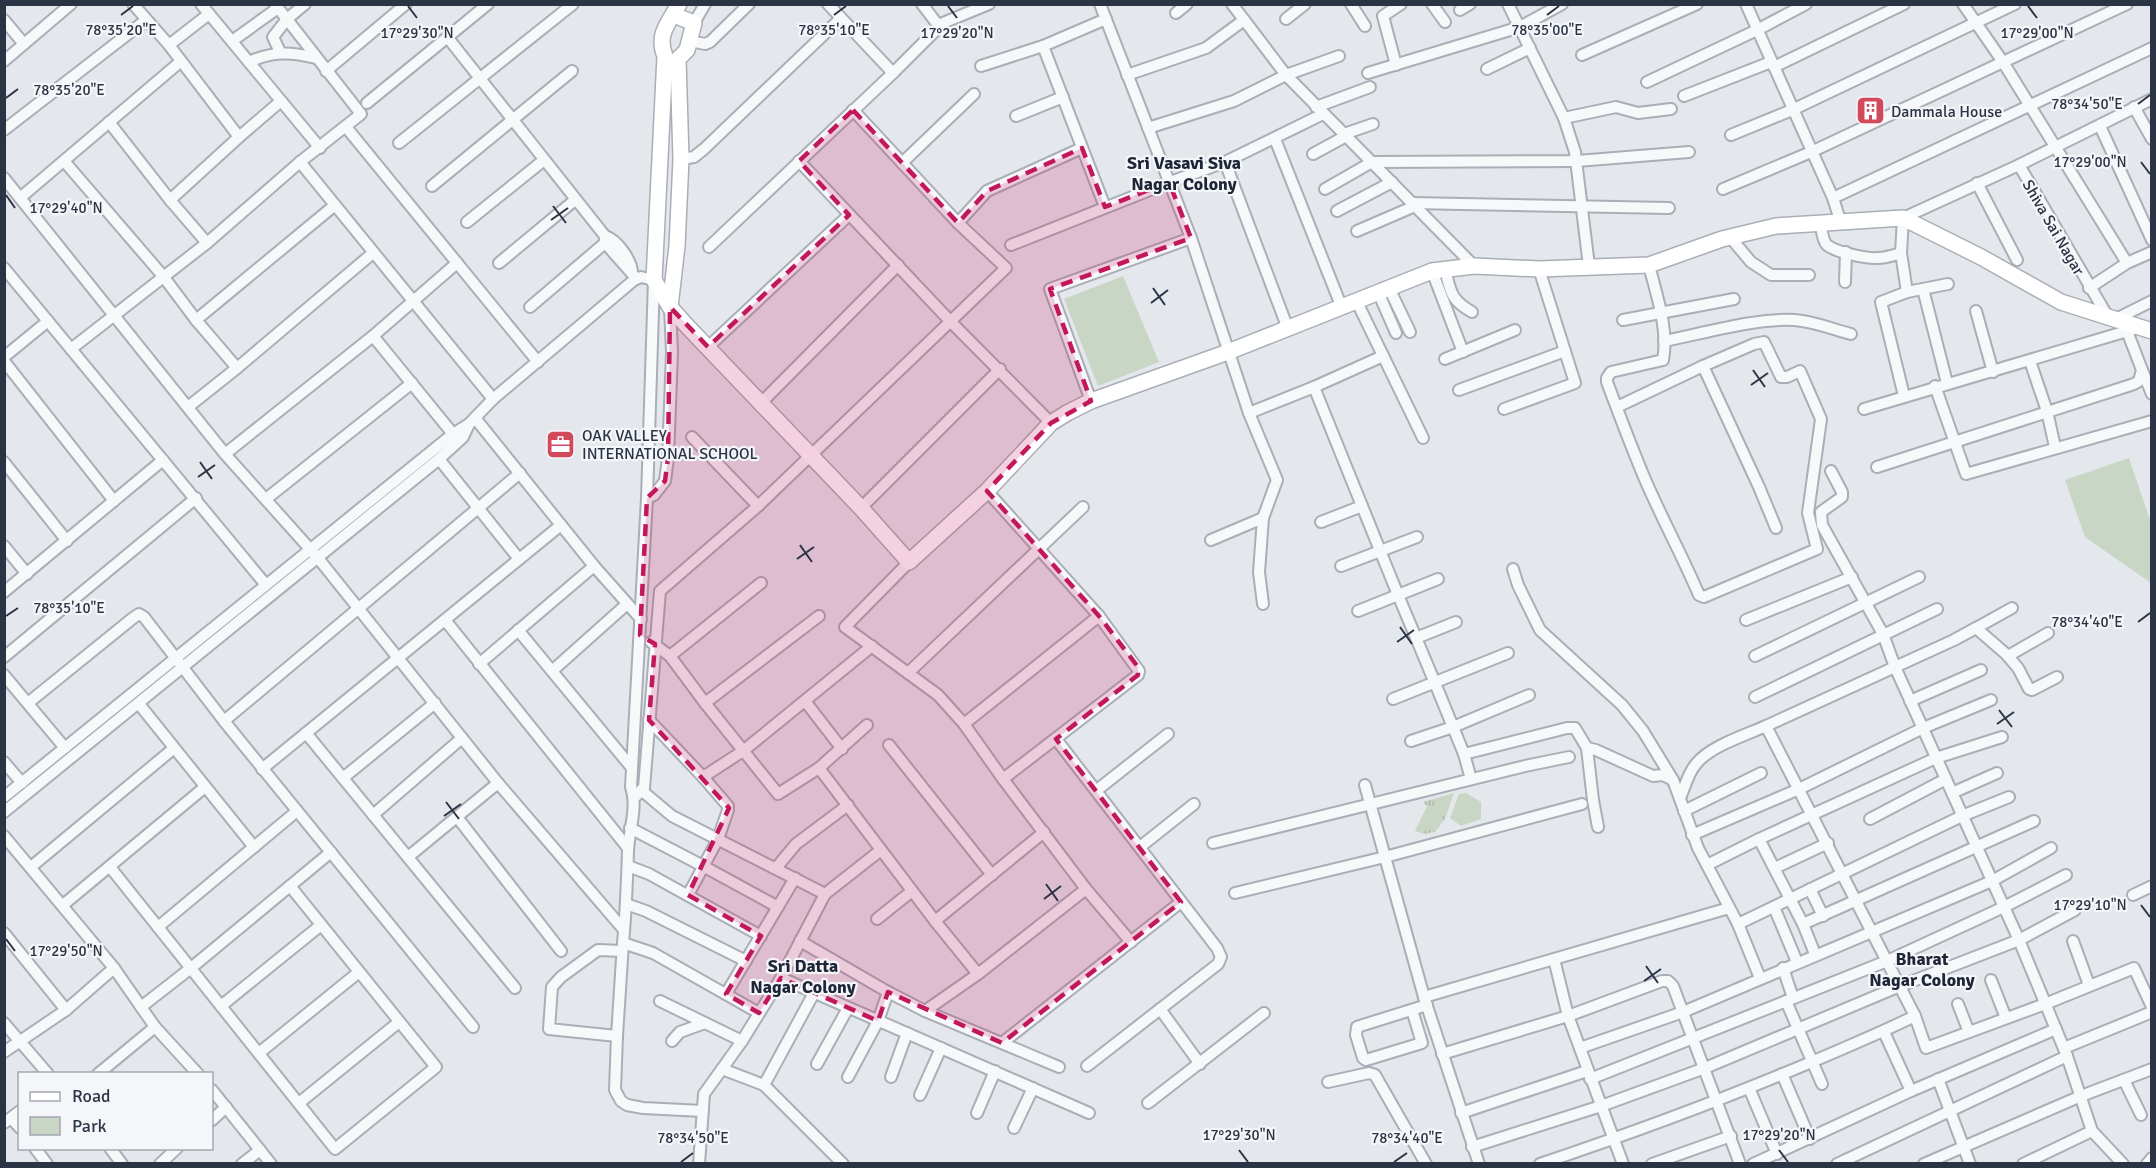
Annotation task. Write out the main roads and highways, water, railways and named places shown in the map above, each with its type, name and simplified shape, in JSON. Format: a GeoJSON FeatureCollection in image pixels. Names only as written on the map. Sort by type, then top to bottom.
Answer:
{"type":"FeatureCollection","features":[{"type":"Feature","properties":{"kind":"place","name":"Dammala House"},"geometry":{"type":"Point","coordinates":[1870,111]}},
{"type":"Feature","properties":{"kind":"place","name":"OAK VALLEY INTERNATIONAL SCHOOL"},"geometry":{"type":"Point","coordinates":[561,444]}},
{"type":"Feature","properties":{"kind":"district","name":"Sri Vasavi Siva Nagar Colony"},"geometry":{"type":"Point","coordinates":[1184,174]}},
{"type":"Feature","properties":{"kind":"district","name":"Bharat Nagar Colony"},"geometry":{"type":"Point","coordinates":[1922,969]}},
{"type":"Feature","properties":{"kind":"district","name":"Sri Datta Nagar Colony"},"geometry":{"type":"Point","coordinates":[803,976]}}]}
